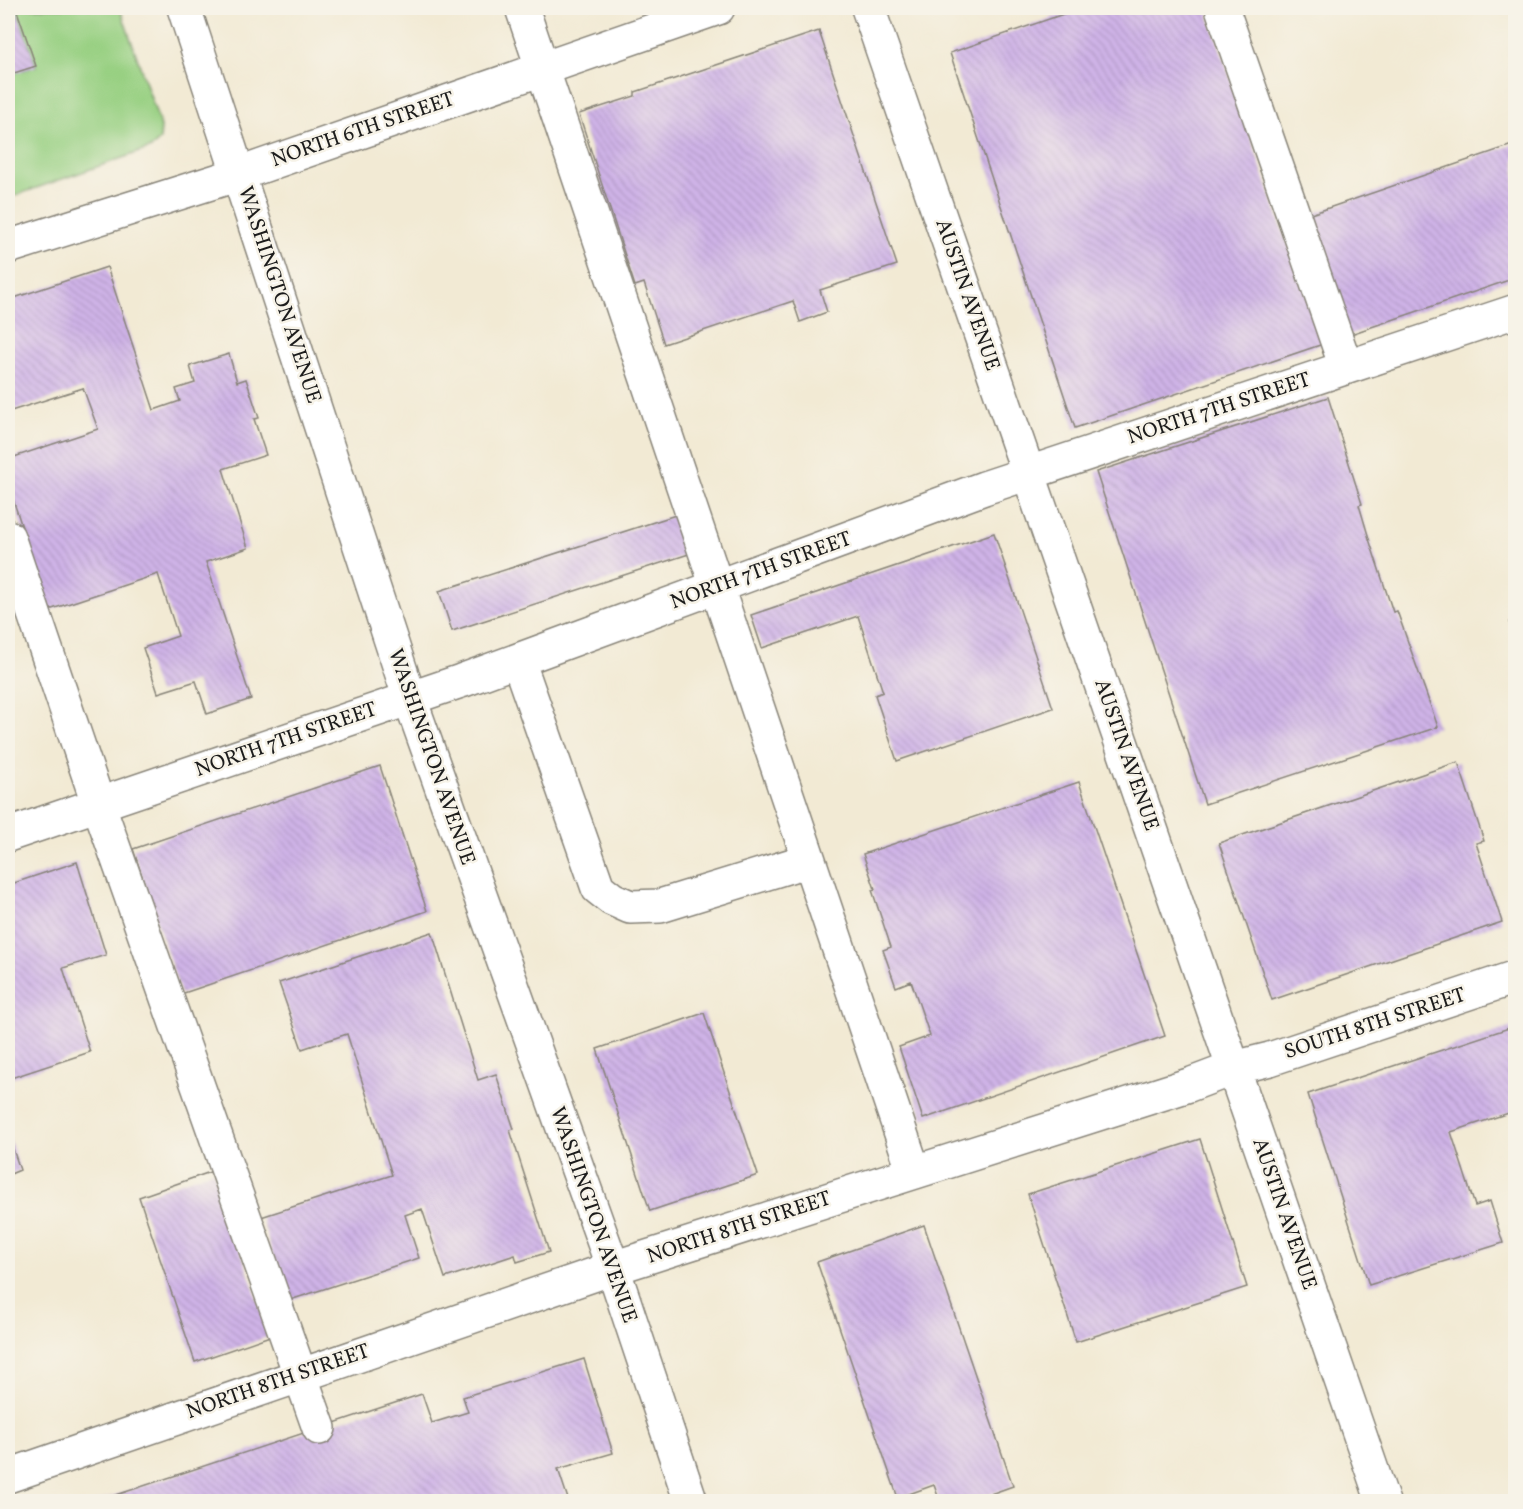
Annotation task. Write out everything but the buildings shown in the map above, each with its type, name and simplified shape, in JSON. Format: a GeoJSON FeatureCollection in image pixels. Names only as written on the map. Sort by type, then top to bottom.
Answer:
{"type":"FeatureCollection","features":[{"type":"Feature","properties":{"kind":"street","name":"WASHINGTON AVENUE"},"geometry":{"type":"LineString","coordinates":[[184,8],[410,699],[613,1268],[691,1502]]}},
{"type":"Feature","properties":{"kind":"street"},"geometry":{"type":"LineString","coordinates":[[522,8],[914,1172]]}},
{"type":"Feature","properties":{"kind":"street","name":"NORTH 6TH STREET"},"geometry":{"type":"LineString","coordinates":[[8,247],[239,174],[718,8]]}},
{"type":"Feature","properties":{"kind":"street","name":"AUSTIN AVENUE"},"geometry":{"type":"LineString","coordinates":[[868,8],[1383,1502]]}},
{"type":"Feature","properties":{"kind":"street"},"geometry":{"type":"LineString","coordinates":[[1222,8],[1263,121],[1346,367]]}},
{"type":"Feature","properties":{"kind":"street","name":"NORTH 7TH STREET"},"geometry":{"type":"LineString","coordinates":[[8,835],[410,699],[1029,473],[1515,310]]}},
{"type":"Feature","properties":{"kind":"street"},"geometry":{"type":"LineString","coordinates":[[8,537],[98,804],[319,1428]]}},
{"type":"Feature","properties":{"kind":"street"},"geometry":{"type":"LineString","coordinates":[[518,660],[598,888],[612,899],[630,907],[660,906],[809,860]]}},
{"type":"Feature","properties":{"kind":"street","name":"SOUTH 8TH STREET"},"geometry":{"type":"LineString","coordinates":[[1234,1068],[1270,1059],[1515,977]]}},
{"type":"Feature","properties":{"kind":"street","name":"NORTH 8TH STREET"},"geometry":{"type":"LineString","coordinates":[[8,1476],[613,1268],[1234,1068]]}},
{"type":"Feature","properties":{"kind":"green space"},"geometry":{"type":"Polygon","coordinates":[[[16,8],[120,8],[161,127],[160,140],[151,148],[8,198],[8,75],[36,66],[16,8]]]}}]}
